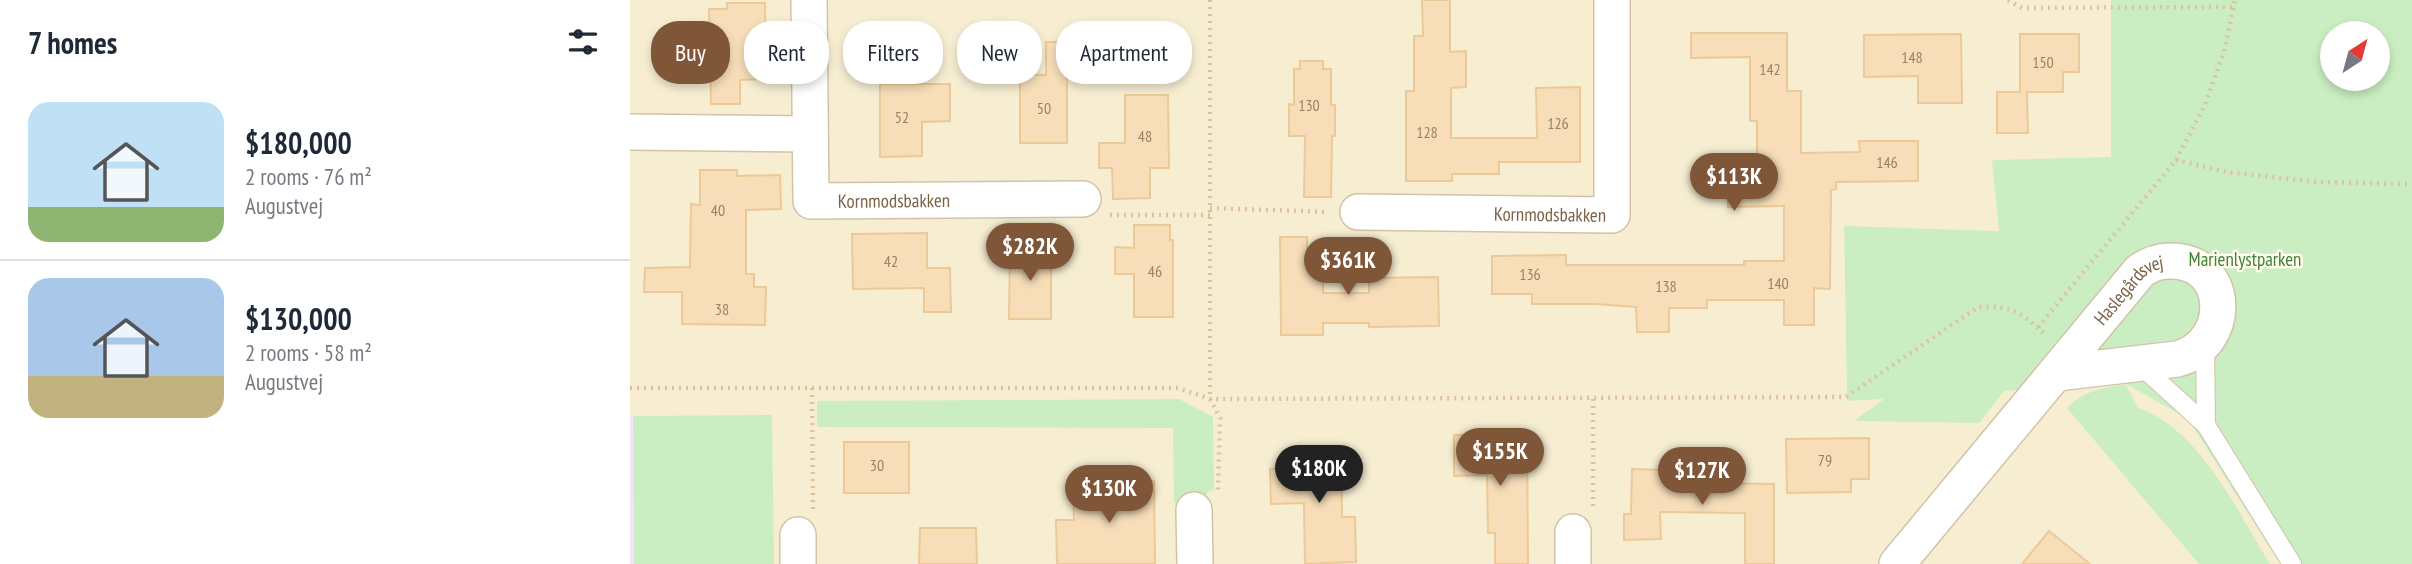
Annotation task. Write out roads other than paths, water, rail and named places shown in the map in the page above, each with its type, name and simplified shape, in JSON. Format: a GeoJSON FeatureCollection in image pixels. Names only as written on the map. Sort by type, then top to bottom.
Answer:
{"type":"FeatureCollection","features":[{"type":"Feature","properties":{"kind":"street","name":"Kornmodsbakken"},"geometry":{"type":"LineString","coordinates":[[809,0],[811,201],[1083,199]]}},
{"type":"Feature","properties":{"kind":"street","name":"Kornmodsbakken"},"geometry":{"type":"LineString","coordinates":[[1358,212],[1612,215],[1612,0]]}},
{"type":"Feature","properties":{"kind":"street"},"geometry":{"type":"LineString","coordinates":[[630,132],[810,134]]}},
{"type":"Feature","properties":{"kind":"street","name":"Haslegårdsvej"},"geometry":{"type":"LineString","coordinates":[[1914,557],[2140,271],[2154,262],[2178,261],[2204,272],[2217,295],[2218,311],[2206,343]]}},
{"type":"Feature","properties":{"kind":"street"},"geometry":{"type":"LineString","coordinates":[[2064,364],[2138,363],[2186,356],[2200,350],[2206,343]]}},
{"type":"Feature","properties":{"kind":"street"},"geometry":{"type":"LineString","coordinates":[[1194,510],[1195,564]]}},
{"type":"Feature","properties":{"kind":"lane"},"geometry":{"type":"LineString","coordinates":[[2206,343],[2206,425]]}},
{"type":"Feature","properties":{"kind":"lane"},"geometry":{"type":"LineString","coordinates":[[2138,363],[2206,425],[2292,564]]}},
{"type":"Feature","properties":{"kind":"park label","name":"Marienlystparken"},"geometry":{"type":"Point","coordinates":[2245,259]}}]}
